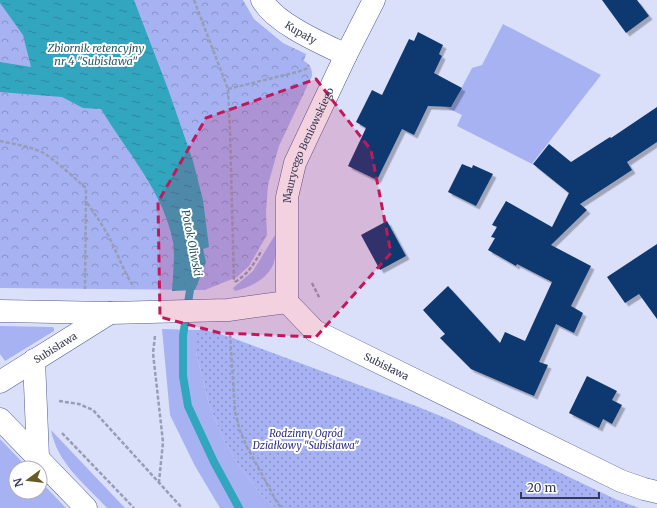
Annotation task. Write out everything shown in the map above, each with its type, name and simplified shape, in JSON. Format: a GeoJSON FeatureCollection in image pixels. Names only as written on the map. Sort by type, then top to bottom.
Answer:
{"type":"FeatureCollection","features":[{"type":"Feature","properties":{"kind":"street","name":"Kupały"},"geometry":{"type":"LineString","coordinates":[[262,0],[265,5],[291,28],[346,55]]}},
{"type":"Feature","properties":{"kind":"street","name":"Maurycego Beniowskiego"},"geometry":{"type":"LineString","coordinates":[[287,302],[287,197],[294,163],[374,0]]}},
{"type":"Feature","properties":{"kind":"street","name":"Subisława"},"geometry":{"type":"LineString","coordinates":[[0,311],[110,313],[162,310],[228,310],[287,302],[315,331],[621,482],[657,492]]}},
{"type":"Feature","properties":{"kind":"street","name":"Subisława"},"geometry":{"type":"LineString","coordinates":[[0,382],[110,313]]}},
{"type":"Feature","properties":{"kind":"street"},"geometry":{"type":"LineString","coordinates":[[34,360],[38,457]]}},
{"type":"Feature","properties":{"kind":"street"},"geometry":{"type":"LineString","coordinates":[[0,419],[86,508]]}},
{"type":"Feature","properties":{"kind":"path"},"geometry":{"type":"LineString","coordinates":[[194,0],[228,90],[234,282]]}},
{"type":"Feature","properties":{"kind":"path"},"geometry":{"type":"LineString","coordinates":[[228,90],[306,69],[313,60]]}},
{"type":"Feature","properties":{"kind":"path"},"geometry":{"type":"LineString","coordinates":[[0,141],[44,154],[86,188],[85,288]]}},
{"type":"Feature","properties":{"kind":"path"},"geometry":{"type":"LineString","coordinates":[[86,202],[100,220],[126,275],[134,288]]}},
{"type":"Feature","properties":{"kind":"path"},"geometry":{"type":"LineString","coordinates":[[310,277],[321,301]]}},
{"type":"Feature","properties":{"kind":"path"},"geometry":{"type":"LineString","coordinates":[[156,332],[153,353],[163,442],[159,483]]}},
{"type":"Feature","properties":{"kind":"path"},"geometry":{"type":"LineString","coordinates":[[230,337],[235,412],[240,431],[278,504],[282,508]]}},
{"type":"Feature","properties":{"kind":"path"},"geometry":{"type":"LineString","coordinates":[[55,400],[80,404],[93,410],[182,508]]}},
{"type":"Feature","properties":{"kind":"path"},"geometry":{"type":"LineString","coordinates":[[60,431],[134,508]]}},
{"type":"Feature","properties":{"kind":"highlighted area"},"geometry":{"type":"Polygon","coordinates":[[[316,79],[371,150],[391,253],[316,337],[220,333],[160,317],[158,202],[206,118],[316,79]]]}},
{"type":"Feature","properties":{"kind":"green space"},"geometry":{"type":"Polygon","coordinates":[[[0,0],[243,0],[254,19],[283,43],[306,54],[304,61],[311,67],[312,76],[279,146],[268,185],[266,212],[267,235],[249,266],[237,277],[205,290],[0,288],[0,0]]]}},
{"type":"Feature","properties":{"kind":"green space"},"geometry":{"type":"Polygon","coordinates":[[[503,24],[601,75],[532,164],[457,126],[462,115],[443,106],[448,107],[453,104],[472,68],[482,65],[503,24]]]}},
{"type":"Feature","properties":{"kind":"green space"},"geometry":{"type":"Polygon","coordinates":[[[275,235],[275,260],[269,272],[256,283],[235,291],[233,288],[253,271],[275,235]]]}},
{"type":"Feature","properties":{"kind":"green space"},"geometry":{"type":"Polygon","coordinates":[[[0,326],[53,327],[54,331],[5,361],[0,354],[0,326]]]}},
{"type":"Feature","properties":{"kind":"green space"},"geometry":{"type":"Polygon","coordinates":[[[162,329],[196,330],[196,352],[209,404],[222,436],[239,466],[261,494],[275,508],[220,508],[195,466],[170,415],[162,329]]]}},
{"type":"Feature","properties":{"kind":"green space","name":"Rodzinny Ogród Działkowy \"Subisława\""},"geometry":{"type":"Polygon","coordinates":[[[196,330],[206,330],[230,337],[416,406],[448,419],[615,499],[639,508],[275,508],[261,494],[239,466],[222,436],[209,404],[196,352],[196,330]]]}},
{"type":"Feature","properties":{"kind":"green space"},"geometry":{"type":"Polygon","coordinates":[[[51,430],[125,508],[107,508],[81,481],[59,453],[51,430]]]}},
{"type":"Feature","properties":{"kind":"green space"},"geometry":{"type":"Polygon","coordinates":[[[0,439],[20,460],[8,460],[8,500],[48,500],[48,489],[66,508],[0,508],[0,439]]]}},
{"type":"Feature","properties":{"kind":"water","name":"Zbiornik retencyjny nr 4 \"Subisława\""},"geometry":{"type":"Polygon","coordinates":[[[0,0],[134,0],[168,89],[193,161],[203,200],[209,247],[203,249],[206,262],[195,290],[172,291],[174,248],[168,224],[161,206],[143,172],[101,109],[83,108],[62,97],[0,92],[0,62],[31,67],[23,35],[0,3],[0,0]]]}},
{"type":"Feature","properties":{"kind":"building"},"geometry":{"type":"Polygon","coordinates":[[[602,0],[637,0],[649,16],[626,33],[602,0]]]}},
{"type":"Feature","properties":{"kind":"building"},"geometry":{"type":"Polygon","coordinates":[[[418,32],[443,45],[439,54],[442,56],[434,73],[462,88],[451,107],[428,106],[414,135],[402,129],[377,180],[348,166],[366,128],[356,122],[372,90],[382,95],[409,39],[414,41],[418,32]]]}},
{"type":"Feature","properties":{"kind":"building"},"geometry":{"type":"Polygon","coordinates":[[[657,107],[657,142],[627,162],[632,170],[580,204],[587,210],[551,245],[591,266],[571,306],[583,313],[574,333],[556,324],[539,362],[548,365],[534,396],[471,369],[440,338],[445,334],[423,310],[448,286],[500,343],[505,332],[525,341],[552,282],[517,264],[516,266],[488,250],[495,238],[491,237],[497,227],[492,225],[506,201],[552,227],[569,193],[533,164],[549,144],[571,162],[610,137],[611,138],[657,107]]]}},
{"type":"Feature","properties":{"kind":"building"},"geometry":{"type":"Polygon","coordinates":[[[462,164],[472,168],[473,165],[493,174],[476,206],[448,192],[462,164]]]}},
{"type":"Feature","properties":{"kind":"building"},"geometry":{"type":"Polygon","coordinates":[[[387,221],[406,256],[380,270],[361,235],[387,221]]]}},
{"type":"Feature","properties":{"kind":"building"},"geometry":{"type":"Polygon","coordinates":[[[657,244],[657,319],[639,294],[625,303],[607,277],[657,244]]]}},
{"type":"Feature","properties":{"kind":"building"},"geometry":{"type":"Polygon","coordinates":[[[587,376],[617,391],[612,400],[622,405],[612,424],[603,419],[599,428],[569,413],[587,376]]]}},
{"type":"Feature","properties":{"kind":"waterway","name":"Potok Oliwski"},"geometry":{"type":"LineString","coordinates":[[188,280],[190,290],[183,336],[183,376],[188,406],[214,462],[239,508]]}}]}
